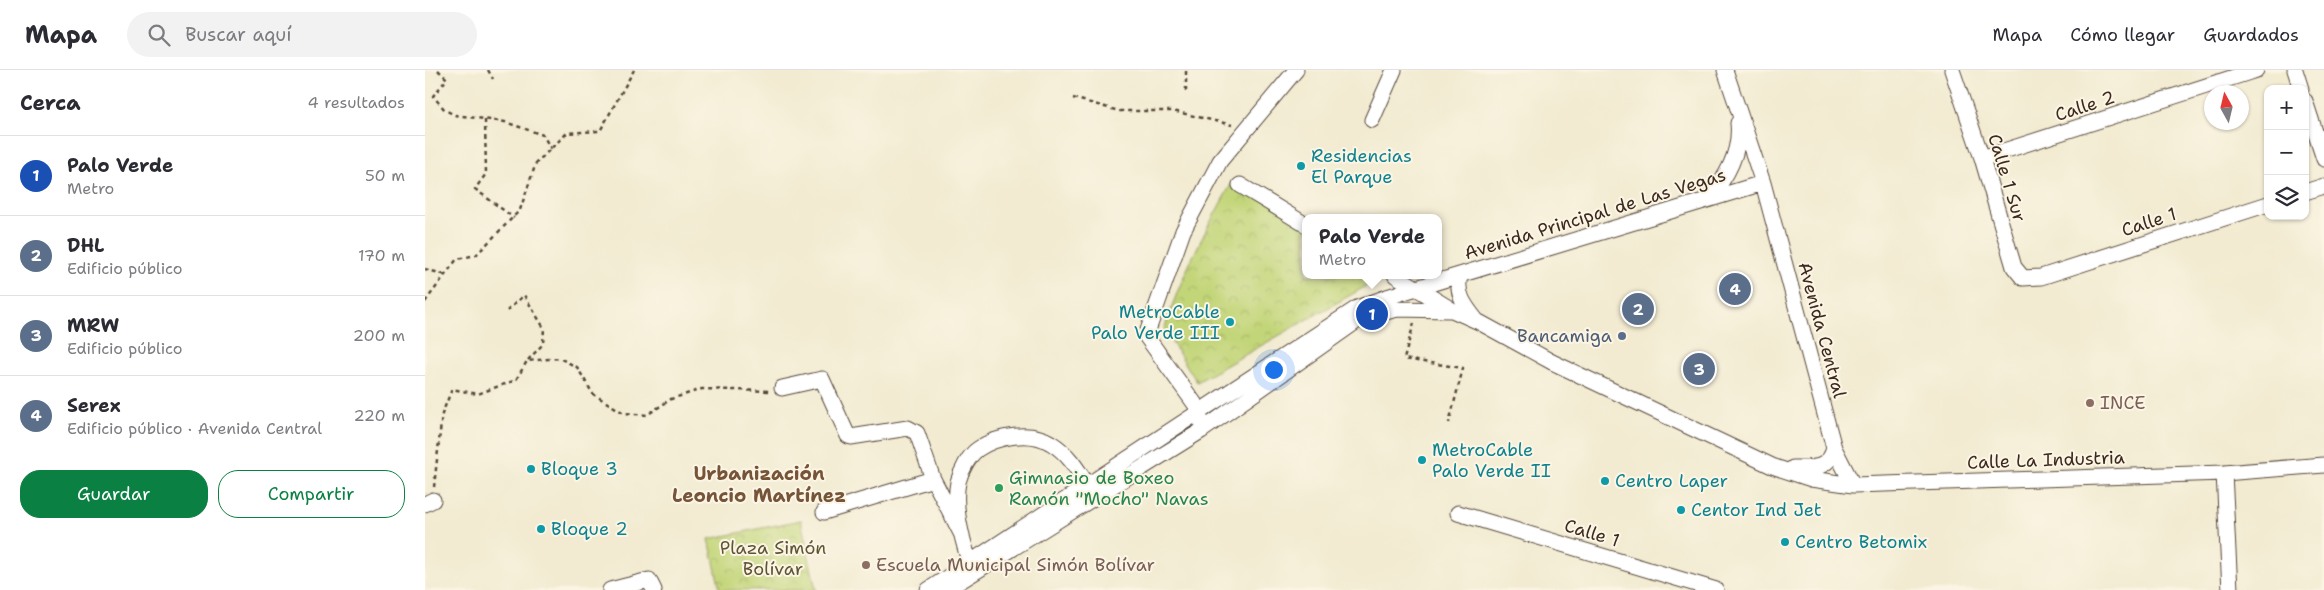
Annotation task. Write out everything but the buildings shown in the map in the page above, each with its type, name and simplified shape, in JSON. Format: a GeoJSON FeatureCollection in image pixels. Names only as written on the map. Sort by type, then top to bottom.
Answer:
{"type":"FeatureCollection","features":[{"type":"Feature","properties":{"kind":"street"},"geometry":{"type":"LineString","coordinates":[[1201,431],[1200,411],[1146,336],[1183,231],[1220,161],[1296,70]]}},
{"type":"Feature","properties":{"kind":"street"},"geometry":{"type":"LineString","coordinates":[[1372,120],[1394,70]]}},
{"type":"Feature","properties":{"kind":"street"},"geometry":{"type":"LineString","coordinates":[[1709,198],[1728,171],[1735,155],[1739,134],[1736,100],[1725,70]]}},
{"type":"Feature","properties":{"kind":"street","name":"Calle 1 Sur"},"geometry":{"type":"LineString","coordinates":[[1952,70],[1982,158],[2014,267],[2023,278],[2041,277]]}},
{"type":"Feature","properties":{"kind":"street","name":"Calle 2"},"geometry":{"type":"LineString","coordinates":[[1982,158],[2256,70]]}},
{"type":"Feature","properties":{"kind":"street"},"geometry":{"type":"LineString","coordinates":[[2295,70],[2300,85]]}},
{"type":"Feature","properties":{"kind":"street","name":"Avenida Central"},"geometry":{"type":"LineString","coordinates":[[1736,100],[1763,182],[1834,448],[1853,485]]}},
{"type":"Feature","properties":{"kind":"street"},"geometry":{"type":"LineString","coordinates":[[2309,113],[2324,159]]}},
{"type":"Feature","properties":{"kind":"street","name":"Avenida Principal de Las Vegas"},"geometry":{"type":"LineString","coordinates":[[928,590],[969,561],[1088,486],[1357,308],[1763,182]]}},
{"type":"Feature","properties":{"kind":"street"},"geometry":{"type":"LineString","coordinates":[[1240,185],[1302,223]]}},
{"type":"Feature","properties":{"kind":"street"},"geometry":{"type":"LineString","coordinates":[[2309,191],[2324,186]]}},
{"type":"Feature","properties":{"kind":"street","name":"Calle 1"},"geometry":{"type":"LineString","coordinates":[[2041,277],[2264,205]]}},
{"type":"Feature","properties":{"kind":"street","name":"Calle La Industria"},"geometry":{"type":"LineString","coordinates":[[1460,276],[1457,286],[1462,301],[1479,322]]}},
{"type":"Feature","properties":{"kind":"street","name":"Calle La Industria"},"geometry":{"type":"LineString","coordinates":[[1402,279],[1452,310],[1479,322],[1552,362],[1772,466],[1811,479],[1853,485],[2224,473],[2324,466]]}},
{"type":"Feature","properties":{"kind":"street"},"geometry":{"type":"LineString","coordinates":[[945,590],[1201,431],[1361,318],[1382,311],[1419,308],[1452,310]]}},
{"type":"Feature","properties":{"kind":"street"},"geometry":{"type":"LineString","coordinates":[[782,388],[822,379],[848,436],[908,428],[917,433],[933,479],[962,535]]}},
{"type":"Feature","properties":{"kind":"street"},"geometry":{"type":"LineString","coordinates":[[969,561],[962,535],[958,483],[963,468],[977,450],[1002,438],[1026,435],[1049,441],[1063,452],[1088,486]]}},
{"type":"Feature","properties":{"kind":"street","name":"Calle La Industria"},"geometry":{"type":"LineString","coordinates":[[1772,466],[1817,468],[1829,461],[1834,448]]}},
{"type":"Feature","properties":{"kind":"street"},"geometry":{"type":"LineString","coordinates":[[2224,473],[2230,590]]}},
{"type":"Feature","properties":{"kind":"street"},"geometry":{"type":"LineString","coordinates":[[824,512],[933,479]]}},
{"type":"Feature","properties":{"kind":"street","name":"Calle 1"},"geometry":{"type":"LineString","coordinates":[[1457,513],[1716,590]]}},
{"type":"Feature","properties":{"kind":"street"},"geometry":{"type":"LineString","coordinates":[[610,590],[649,580],[654,590]]}},
{"type":"Feature","properties":{"kind":"path"},"geometry":{"type":"LineString","coordinates":[[438,70],[447,79],[433,96],[445,110],[455,115],[505,122],[543,135],[551,149]]}},
{"type":"Feature","properties":{"kind":"path"},"geometry":{"type":"LineString","coordinates":[[488,70],[493,79]]}},
{"type":"Feature","properties":{"kind":"path"},"geometry":{"type":"LineString","coordinates":[[425,302],[457,259],[476,255],[520,210],[536,163],[567,133],[600,131],[634,70]]}},
{"type":"Feature","properties":{"kind":"path"},"geometry":{"type":"LineString","coordinates":[[1186,70],[1186,91]]}},
{"type":"Feature","properties":{"kind":"path"},"geometry":{"type":"LineString","coordinates":[[1073,98],[1119,111],[1173,111],[1233,125],[1240,120]]}},
{"type":"Feature","properties":{"kind":"path"},"geometry":{"type":"LineString","coordinates":[[485,120],[486,174],[475,189],[513,218]]}},
{"type":"Feature","properties":{"kind":"path"},"geometry":{"type":"LineString","coordinates":[[425,269],[446,275]]}},
{"type":"Feature","properties":{"kind":"path"},"geometry":{"type":"LineString","coordinates":[[429,502],[442,414],[452,389],[478,394],[516,380],[527,361],[543,344],[544,328],[524,295],[507,311]]}},
{"type":"Feature","properties":{"kind":"path"},"geometry":{"type":"LineString","coordinates":[[1419,308],[1404,359],[1463,368],[1449,423]]}},
{"type":"Feature","properties":{"kind":"path"},"geometry":{"type":"LineString","coordinates":[[527,361],[559,358],[577,367],[593,394],[624,413],[647,415],[671,399],[702,389],[766,391],[782,388]]}},
{"type":"Feature","properties":{"kind":"green space"},"geometry":{"type":"Polygon","coordinates":[[[1233,181],[1302,221],[1302,279],[1379,279],[1197,382],[1164,330],[1186,272],[1233,181]]]}},
{"type":"Feature","properties":{"kind":"green space","name":"Plaza Simón Bolívar"},"geometry":{"type":"Polygon","coordinates":[[[801,520],[816,590],[720,590],[709,539],[801,520]]]}},
{"type":"Feature","properties":{"kind":"place","name":"Residencias El Parque"},"geometry":{"type":"Point","coordinates":[1301,166]}},
{"type":"Feature","properties":{"kind":"place","name":"Serex"},"geometry":{"type":"Point","coordinates":[1735,289]}},
{"type":"Feature","properties":{"kind":"place","name":"DHL"},"geometry":{"type":"Point","coordinates":[1638,309]}},
{"type":"Feature","properties":{"kind":"place","name":"Palo Verde"},"geometry":{"type":"Point","coordinates":[1372,314]}},
{"type":"Feature","properties":{"kind":"place","name":"MetroCable Palo Verde III"},"geometry":{"type":"Point","coordinates":[1230,322]}},
{"type":"Feature","properties":{"kind":"place","name":"Bancamiga"},"geometry":{"type":"Point","coordinates":[1622,336]}},
{"type":"Feature","properties":{"kind":"place","name":"MRW"},"geometry":{"type":"Point","coordinates":[1699,369]}},
{"type":"Feature","properties":{"kind":"place","name":"INCE"},"geometry":{"type":"Point","coordinates":[2090,403]}},
{"type":"Feature","properties":{"kind":"place","name":"MetroCable Palo Verde II"},"geometry":{"type":"Point","coordinates":[1422,460]}},
{"type":"Feature","properties":{"kind":"place","name":"Bloque 3"},"geometry":{"type":"Point","coordinates":[531,469]}},
{"type":"Feature","properties":{"kind":"place","name":"Centro Laper"},"geometry":{"type":"Point","coordinates":[1605,481]}},
{"type":"Feature","properties":{"kind":"place","name":"Gimnasio de Boxeo Ramón \"Mocho\" Navas"},"geometry":{"type":"Point","coordinates":[999,488]}},
{"type":"Feature","properties":{"kind":"place","name":"Centor Ind Jet"},"geometry":{"type":"Point","coordinates":[1681,510]}},
{"type":"Feature","properties":{"kind":"place","name":"Bloque 2"},"geometry":{"type":"Point","coordinates":[541,529]}},
{"type":"Feature","properties":{"kind":"place","name":"Centro Betomix"},"geometry":{"type":"Point","coordinates":[1785,542]}},
{"type":"Feature","properties":{"kind":"place","name":"Escuela Municipal Simón Bolívar"},"geometry":{"type":"Point","coordinates":[866,565]}},
{"type":"Feature","properties":{"kind":"district","name":"Urbanización Leoncio Martínez"},"geometry":{"type":"Point","coordinates":[759,484]}}]}
